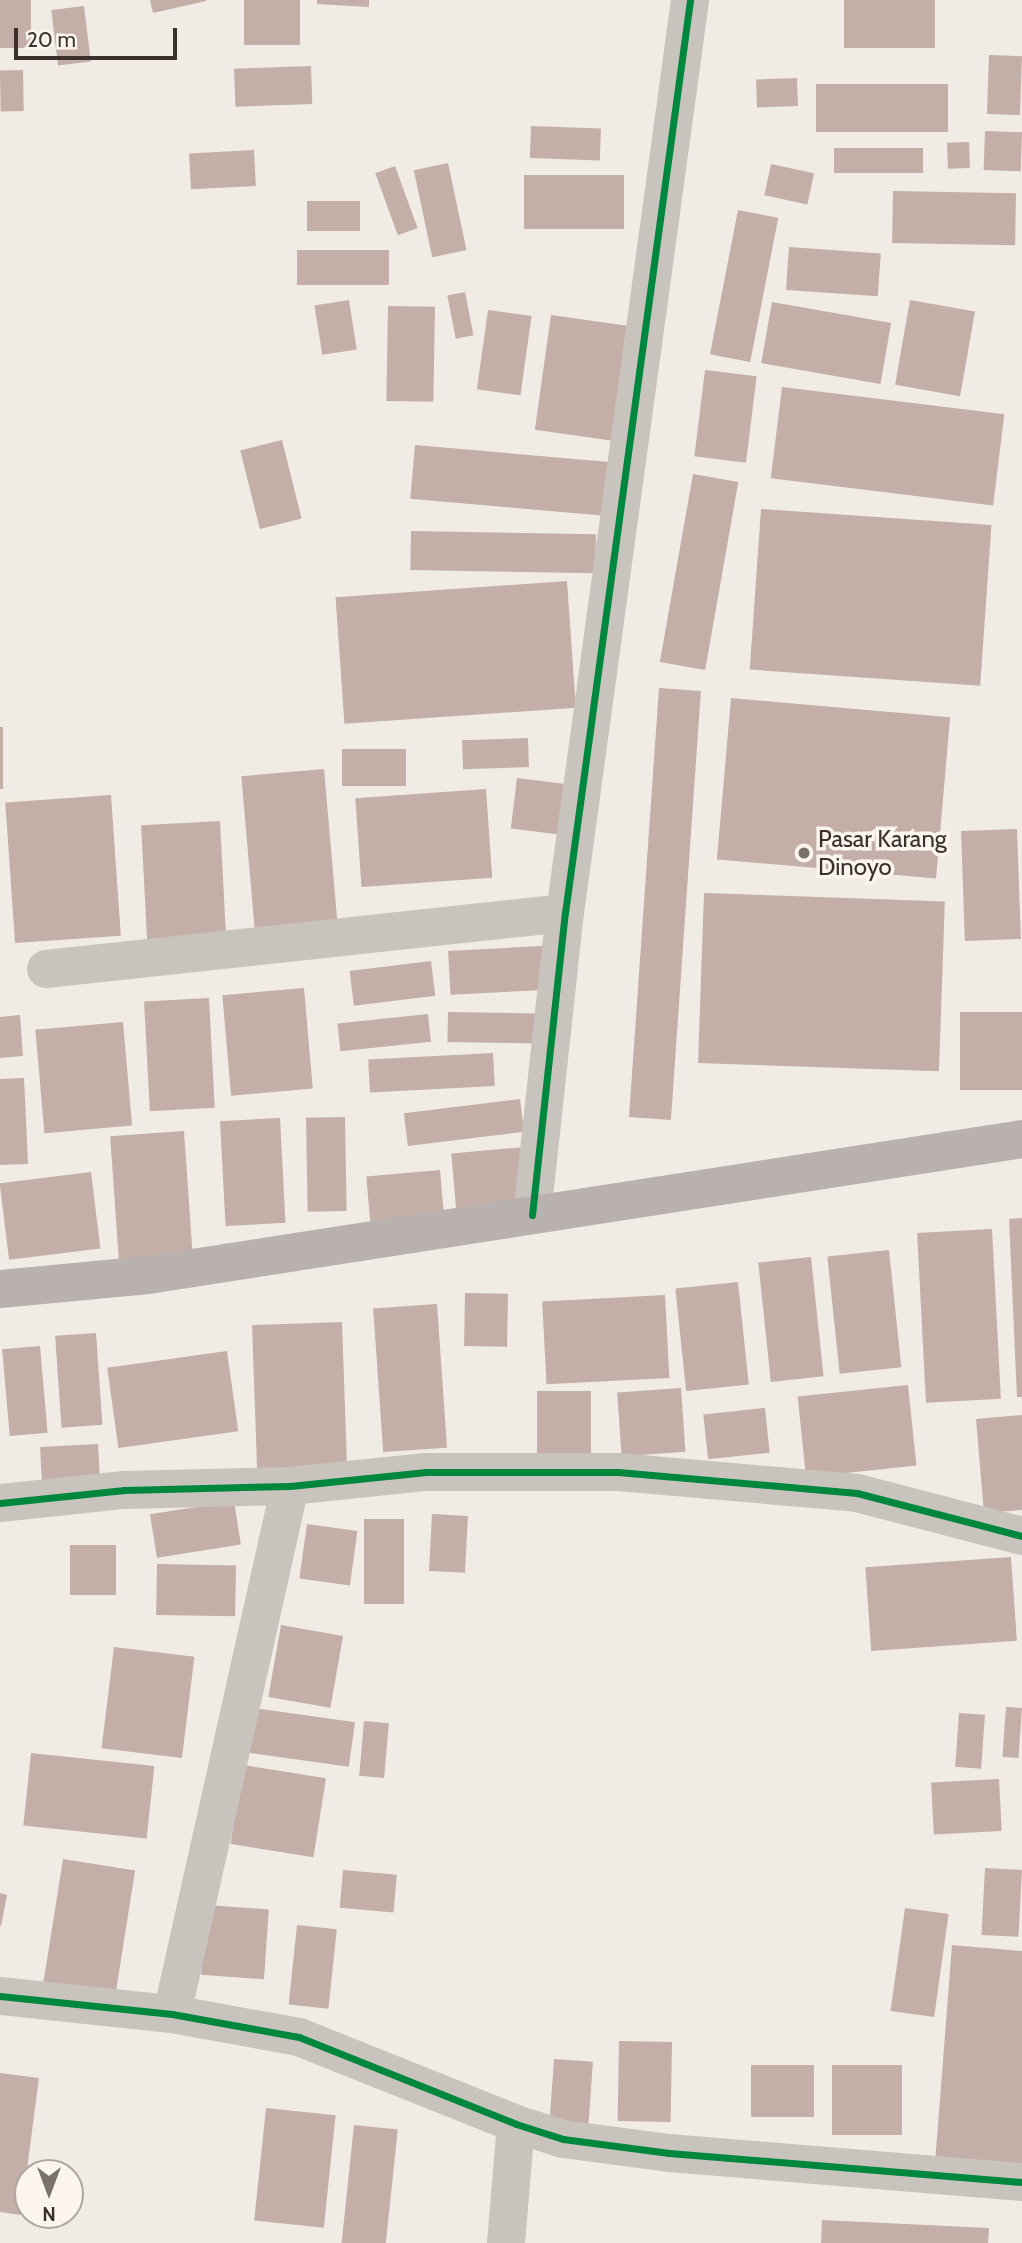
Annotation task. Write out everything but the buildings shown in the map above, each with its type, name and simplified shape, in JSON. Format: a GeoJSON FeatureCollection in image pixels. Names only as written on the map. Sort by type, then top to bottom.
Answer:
{"type":"FeatureCollection","features":[{"type":"Feature","properties":{"kind":"main road"},"geometry":{"type":"LineString","coordinates":[[0,1289],[148,1275],[1022,1139]]}},
{"type":"Feature","properties":{"kind":"street"},"geometry":{"type":"LineString","coordinates":[[532,1214],[565,913],[690,0]]}},
{"type":"Feature","properties":{"kind":"street"},"geometry":{"type":"LineString","coordinates":[[46,969],[565,913]]}},
{"type":"Feature","properties":{"kind":"street"},"geometry":{"type":"LineString","coordinates":[[0,1503],[124,1490],[290,1486],[426,1472],[618,1472],[857,1493],[1022,1536]]}},
{"type":"Feature","properties":{"kind":"street"},"geometry":{"type":"LineString","coordinates":[[172,2014],[290,1486]]}},
{"type":"Feature","properties":{"kind":"street"},"geometry":{"type":"LineString","coordinates":[[0,1996],[172,2014],[299,2037],[516,2124],[563,2139],[669,2153],[1022,2182]]}},
{"type":"Feature","properties":{"kind":"street"},"geometry":{"type":"LineString","coordinates":[[506,2243],[516,2124]]}},
{"type":"Feature","properties":{"kind":"cycle path"},"geometry":{"type":"LineString","coordinates":[[532,1215],[565,913],[690,0]]}},
{"type":"Feature","properties":{"kind":"cycle path"},"geometry":{"type":"LineString","coordinates":[[0,1503],[124,1490],[290,1486],[426,1472],[618,1472],[857,1493],[1022,1536]]}},
{"type":"Feature","properties":{"kind":"cycle path"},"geometry":{"type":"LineString","coordinates":[[0,1996],[172,2014],[299,2037],[516,2124],[563,2139],[669,2153],[1022,2182]]}},
{"type":"Feature","properties":{"kind":"place","name":"Pasar Karang Dinoyo"},"geometry":{"type":"Point","coordinates":[804,853]}}]}
